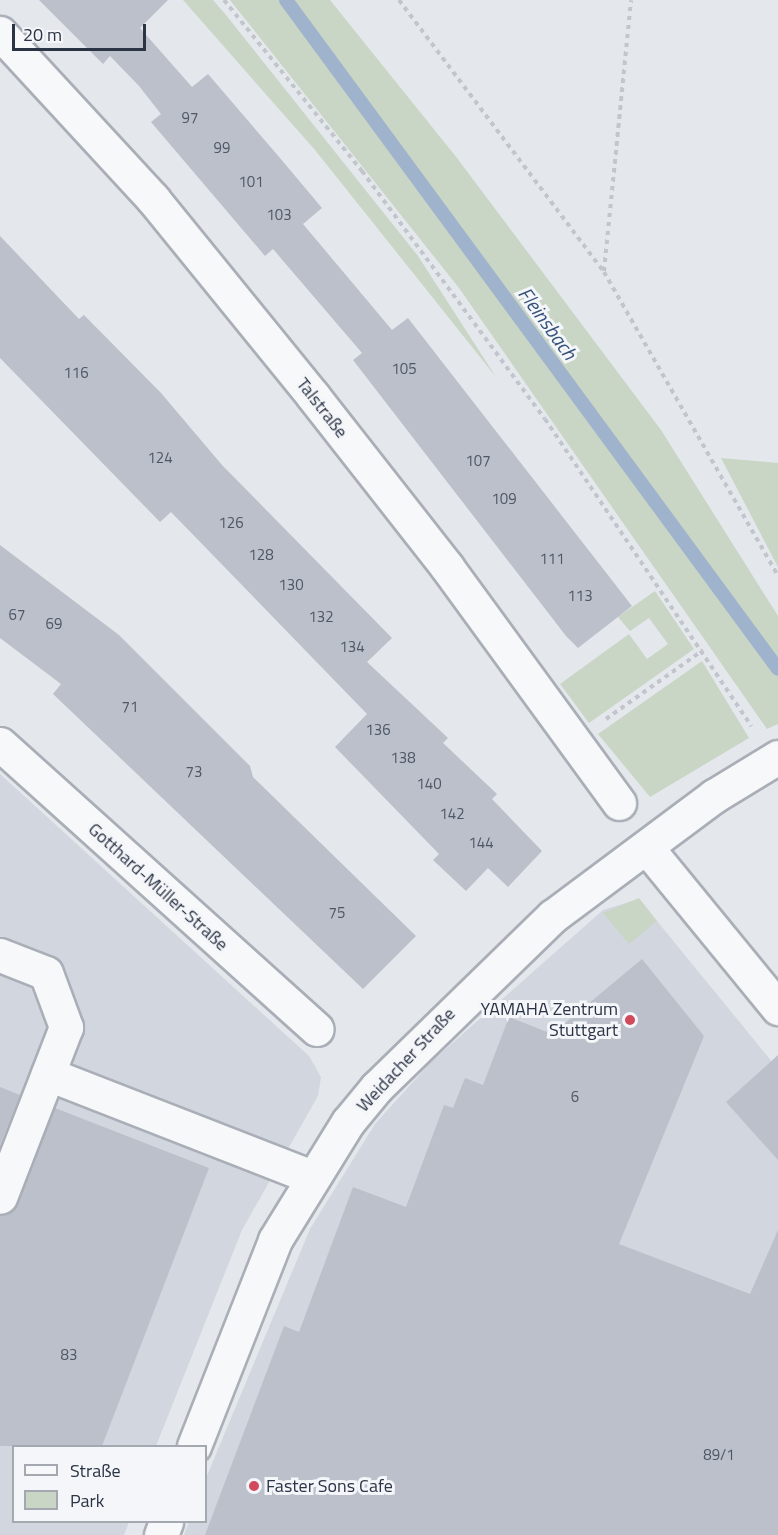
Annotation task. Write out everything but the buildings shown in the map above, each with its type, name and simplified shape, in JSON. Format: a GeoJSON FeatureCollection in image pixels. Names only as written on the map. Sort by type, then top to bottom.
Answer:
{"type":"FeatureCollection","features":[{"type":"Feature","properties":{"kind":"street","name":"Talstraße"},"geometry":{"type":"LineString","coordinates":[[0,33],[153,199],[313,396],[619,803]]}},
{"type":"Feature","properties":{"kind":"street","name":"Gotthard-Müller-Straße"},"geometry":{"type":"LineString","coordinates":[[0,744],[317,1029]]}},
{"type":"Feature","properties":{"kind":"street","name":"Weidacher Straße"},"geometry":{"type":"LineString","coordinates":[[194,1445],[275,1240],[312,1177],[377,1087],[466,995],[553,916],[775,758]]}},
{"type":"Feature","properties":{"kind":"street"},"geometry":{"type":"LineString","coordinates":[[647,848],[778,1008]]}},
{"type":"Feature","properties":{"kind":"street"},"geometry":{"type":"LineString","coordinates":[[0,955],[46,973],[66,1027],[0,1197]]}},
{"type":"Feature","properties":{"kind":"street"},"geometry":{"type":"LineString","coordinates":[[48,1074],[312,1177]]}},
{"type":"Feature","properties":{"kind":"path"},"geometry":{"type":"LineString","coordinates":[[224,0],[445,282],[704,650],[775,758]]}},
{"type":"Feature","properties":{"kind":"path"},"geometry":{"type":"LineString","coordinates":[[399,0],[604,272],[778,576]]}},
{"type":"Feature","properties":{"kind":"path"},"geometry":{"type":"LineString","coordinates":[[604,272],[631,0]]}},
{"type":"Feature","properties":{"kind":"path"},"geometry":{"type":"LineString","coordinates":[[573,741],[704,650]]}},
{"type":"Feature","properties":{"kind":"shaded area"},"geometry":{"type":"Polygon","coordinates":[[[0,774],[309,1056],[321,1077],[318,1096],[242,1230],[156,1445],[12,1445],[12,1523],[129,1523],[124,1535],[0,1535],[0,774]]]}},
{"type":"Feature","properties":{"kind":"shaded area"},"geometry":{"type":"Polygon","coordinates":[[[639,899],[778,1069],[778,1535],[184,1535],[189,1523],[207,1523],[207,1476],[310,1229],[375,1124],[431,1062],[603,910],[639,899]]]}},
{"type":"Feature","properties":{"kind":"green space"},"geometry":{"type":"Polygon","coordinates":[[[183,0],[213,0],[226,15],[418,256],[496,377],[315,150],[183,0]]]}},
{"type":"Feature","properties":{"kind":"green space"},"geometry":{"type":"Polygon","coordinates":[[[230,0],[330,0],[457,158],[661,430],[778,616],[778,724],[767,729],[459,288],[230,0]]]}},
{"type":"Feature","properties":{"kind":"green space"},"geometry":{"type":"Polygon","coordinates":[[[721,458],[778,463],[778,567],[721,458]]]}},
{"type":"Feature","properties":{"kind":"green space"},"geometry":{"type":"Polygon","coordinates":[[[655,591],[694,649],[589,723],[560,684],[629,634],[647,659],[668,644],[649,618],[630,631],[618,617],[655,591]]]}},
{"type":"Feature","properties":{"kind":"green space"},"geometry":{"type":"Polygon","coordinates":[[[702,661],[749,738],[650,797],[598,734],[702,661]]]}},
{"type":"Feature","properties":{"kind":"green space"},"geometry":{"type":"Polygon","coordinates":[[[639,898],[657,921],[629,944],[603,913],[639,898]]]}},
{"type":"Feature","properties":{"kind":"waterway","name":"Fleinsbach"},"geometry":{"type":"LineString","coordinates":[[286,0],[778,669]]}},
{"type":"Feature","properties":{"kind":"place","name":"YAMAHA Zentrum Stuttgart"},"geometry":{"type":"Point","coordinates":[630,1020]}},
{"type":"Feature","properties":{"kind":"place","name":"Faster Sons Cafe"},"geometry":{"type":"Point","coordinates":[254,1486]}}]}
